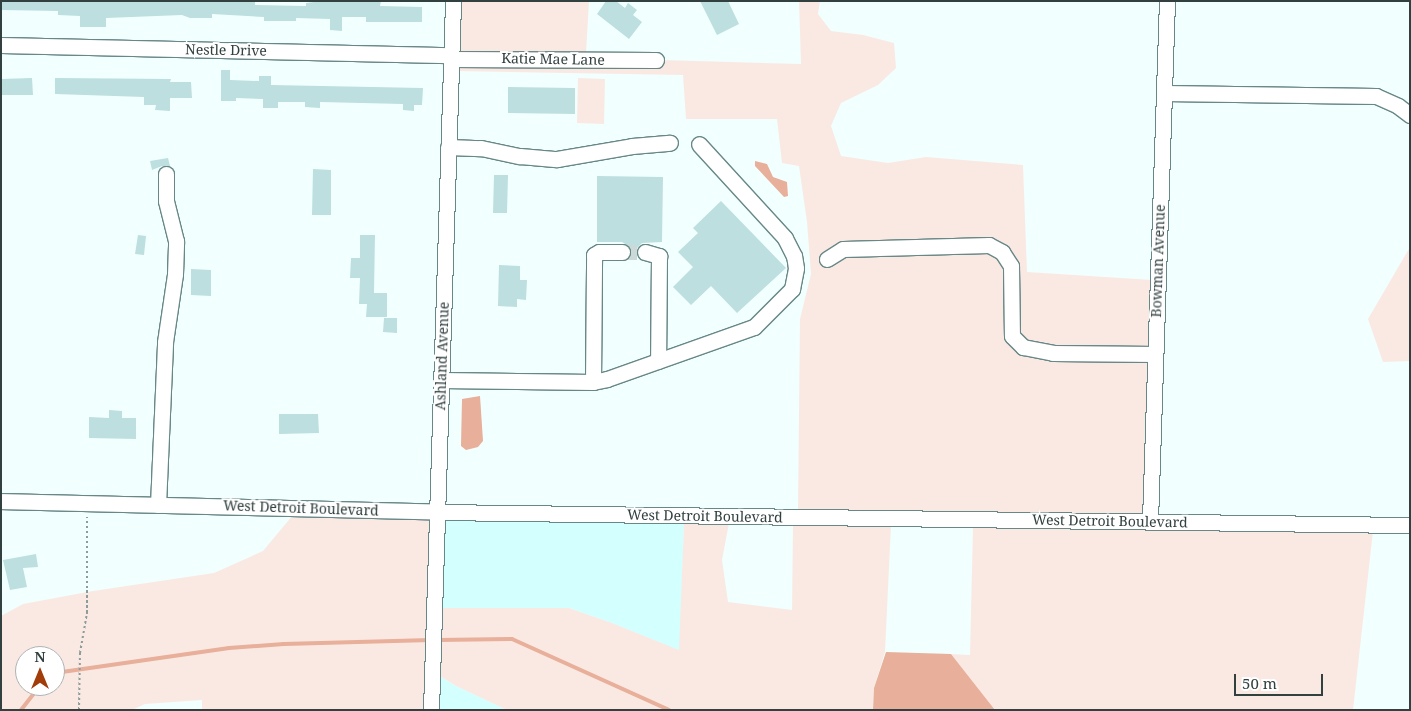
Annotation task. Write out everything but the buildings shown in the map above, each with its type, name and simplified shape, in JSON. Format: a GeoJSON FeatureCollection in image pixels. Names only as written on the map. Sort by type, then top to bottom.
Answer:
{"type":"FeatureCollection","features":[{"type":"Feature","properties":{"kind":"street","name":"Ashland Avenue"},"geometry":{"type":"LineString","coordinates":[[431,710],[453,1]]}},
{"type":"Feature","properties":{"kind":"street","name":"Bowman Avenue"},"geometry":{"type":"LineString","coordinates":[[1150,521],[1167,1]]}},
{"type":"Feature","properties":{"kind":"street","name":"Nestle Drive"},"geometry":{"type":"LineString","coordinates":[[1,45],[451,57]]}},
{"type":"Feature","properties":{"kind":"street","name":"Katie Mae Lane"},"geometry":{"type":"LineString","coordinates":[[451,57],[656,60]]}},
{"type":"Feature","properties":{"kind":"street"},"geometry":{"type":"LineString","coordinates":[[1164,93],[1376,96],[1398,106],[1410,115]]}},
{"type":"Feature","properties":{"kind":"street"},"geometry":{"type":"LineString","coordinates":[[448,147],[481,148],[520,156],[557,159],[632,146],[670,143]]}},
{"type":"Feature","properties":{"kind":"street"},"geometry":{"type":"LineString","coordinates":[[442,380],[593,382],[608,380],[754,327],[792,289],[796,279],[794,256],[786,238],[699,144]]}},
{"type":"Feature","properties":{"kind":"street"},"geometry":{"type":"LineString","coordinates":[[158,505],[165,342],[175,274],[176,241],[166,201],[166,174]]}},
{"type":"Feature","properties":{"kind":"street"},"geometry":{"type":"LineString","coordinates":[[827,259],[843,249],[989,245],[1002,252],[1012,266],[1012,336],[1023,347],[1053,353],[1155,354]]}},
{"type":"Feature","properties":{"kind":"street"},"geometry":{"type":"LineString","coordinates":[[593,382],[594,255],[599,252],[622,252]]}},
{"type":"Feature","properties":{"kind":"street"},"geometry":{"type":"LineString","coordinates":[[645,252],[659,256],[658,362]]}},
{"type":"Feature","properties":{"kind":"street","name":"West Detroit Boulevard"},"geometry":{"type":"LineString","coordinates":[[1,501],[438,512],[1410,525]]}},
{"type":"Feature","properties":{"kind":"path"},"geometry":{"type":"LineString","coordinates":[[79,710],[80,653],[88,604],[87,512]]}},
{"type":"Feature","properties":{"kind":"shaded area"},"geometry":{"type":"Polygon","coordinates":[[[459,1],[589,1],[586,53],[457,52],[459,1]]]}},
{"type":"Feature","properties":{"kind":"shaded area"},"geometry":{"type":"Polygon","coordinates":[[[799,1],[820,1],[818,14],[831,31],[863,35],[894,43],[896,68],[878,85],[841,103],[831,126],[841,156],[888,163],[926,157],[1023,165],[1027,272],[1152,280],[1144,514],[798,511],[800,319],[811,274],[807,222],[799,166],[782,163],[777,119],[686,119],[683,75],[456,71],[457,66],[662,66],[662,60],[801,64],[799,1]]]}},
{"type":"Feature","properties":{"kind":"shaded area"},"geometry":{"type":"Polygon","coordinates":[[[578,78],[605,79],[604,124],[577,123],[578,78]]]}},
{"type":"Feature","properties":{"kind":"shaded area"},"geometry":{"type":"Polygon","coordinates":[[[755,161],[767,164],[773,177],[787,182],[788,196],[784,197],[755,166],[755,161]]]}},
{"type":"Feature","properties":{"kind":"shaded area"},"geometry":{"type":"Polygon","coordinates":[[[1410,247],[1410,361],[1383,362],[1368,319],[1410,247]]]}},
{"type":"Feature","properties":{"kind":"shaded area"},"geometry":{"type":"Polygon","coordinates":[[[480,396],[483,441],[478,447],[466,450],[461,446],[462,399],[480,396]]]}},
{"type":"Feature","properties":{"kind":"shaded area"},"geometry":{"type":"Polygon","coordinates":[[[293,515],[431,519],[425,710],[202,710],[202,700],[145,704],[132,710],[1,710],[1,616],[23,604],[93,591],[214,573],[263,551],[293,515]]]}},
{"type":"Feature","properties":{"kind":"shaded area"},"geometry":{"type":"Polygon","coordinates":[[[443,519],[684,522],[680,651],[612,623],[569,608],[439,608],[443,519]]]}},
{"type":"Feature","properties":{"kind":"shaded area"},"geometry":{"type":"Polygon","coordinates":[[[684,522],[729,523],[722,560],[728,602],[792,610],[793,524],[891,525],[885,652],[874,688],[873,710],[507,710],[456,686],[438,675],[439,608],[569,608],[679,650],[684,522]]]}},
{"type":"Feature","properties":{"kind":"shaded area"},"geometry":{"type":"Polygon","coordinates":[[[973,526],[1373,531],[1353,710],[995,710],[951,654],[970,655],[973,526]]]}},
{"type":"Feature","properties":{"kind":"shaded area"},"geometry":{"type":"Polygon","coordinates":[[[886,652],[951,654],[995,710],[873,710],[874,688],[886,652]]]}},
{"type":"Feature","properties":{"kind":"shaded area"},"geometry":{"type":"Polygon","coordinates":[[[438,675],[456,686],[507,710],[437,710],[438,675]]]}},
{"type":"Feature","properties":{"kind":"waterway"},"geometry":{"type":"LineString","coordinates":[[438,640],[512,639],[669,710]]}},
{"type":"Feature","properties":{"kind":"waterway"},"geometry":{"type":"LineString","coordinates":[[65,672],[229,648],[284,644],[431,640]]}},
{"type":"Feature","properties":{"kind":"waterway"},"geometry":{"type":"LineString","coordinates":[[21,710],[32,696]]}},
{"type":"Feature","properties":{"kind":"tunnel"},"geometry":{"type":"LineString","coordinates":[[622,252],[645,252]]}}]}
